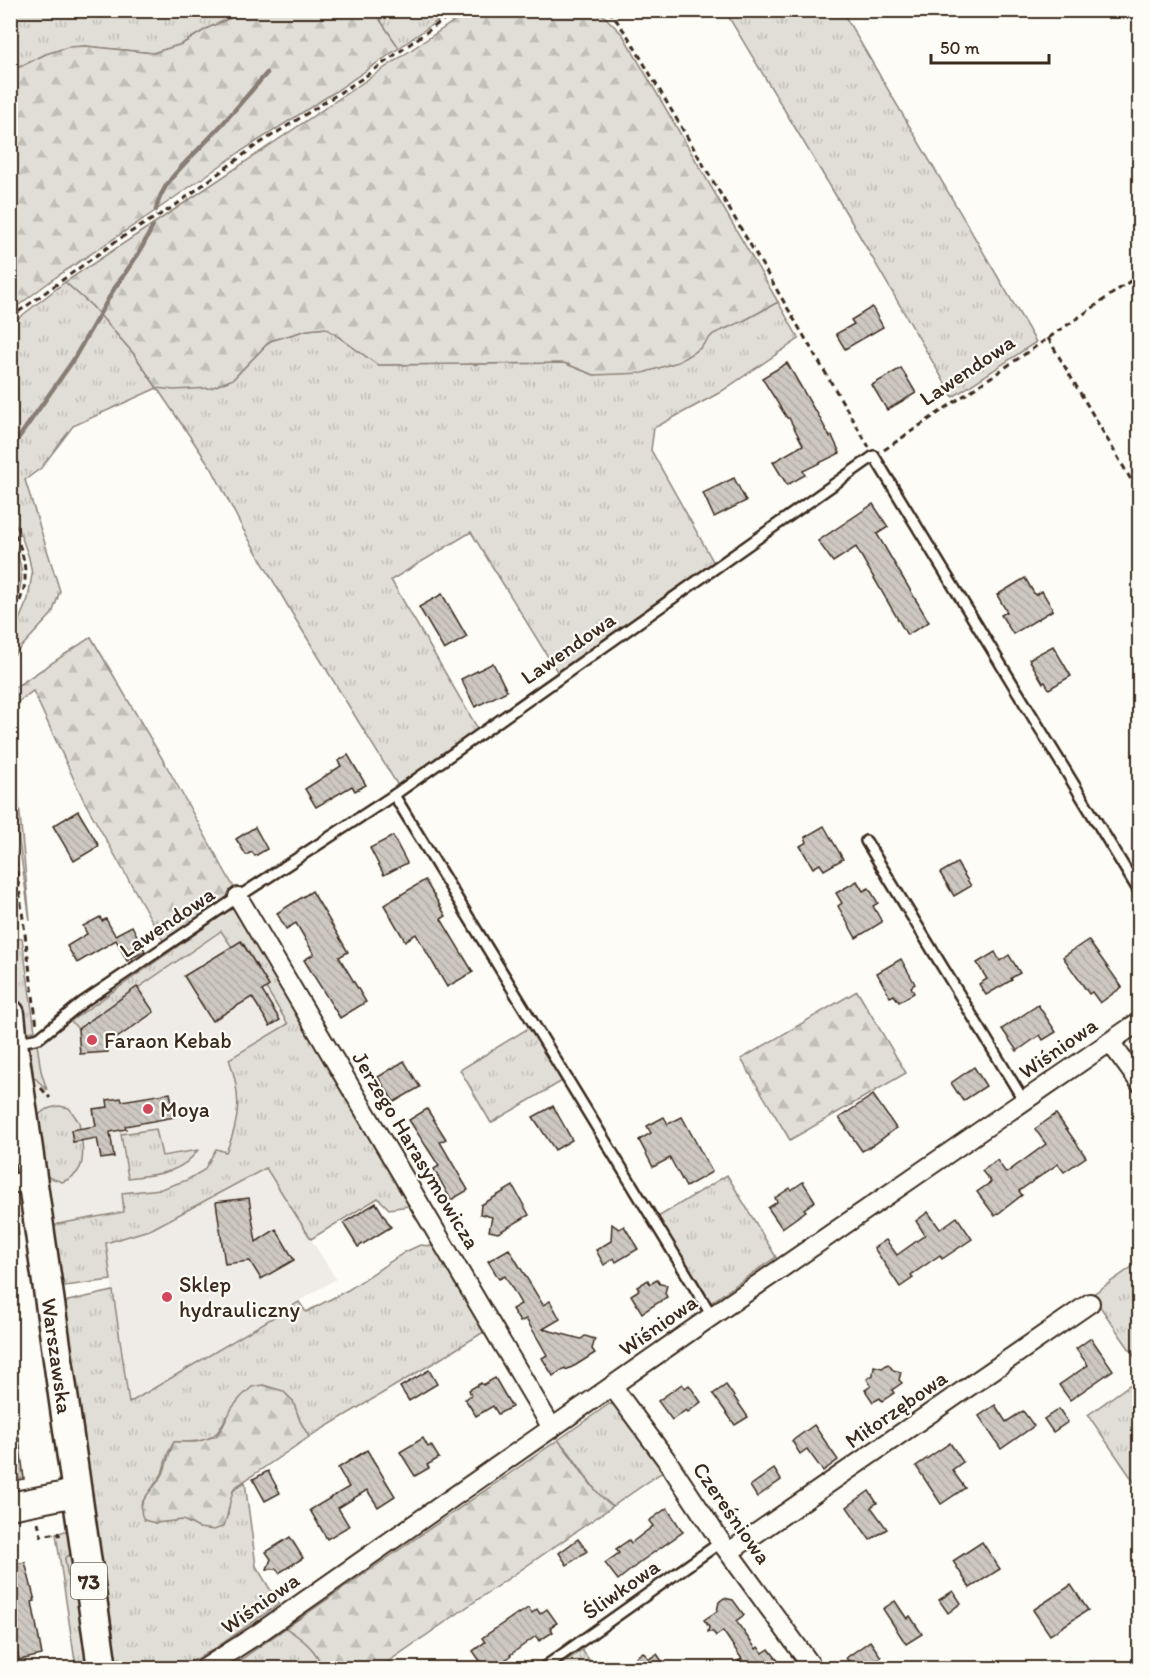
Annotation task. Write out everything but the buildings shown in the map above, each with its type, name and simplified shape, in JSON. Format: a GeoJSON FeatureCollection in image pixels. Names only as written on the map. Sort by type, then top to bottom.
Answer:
{"type":"FeatureCollection","features":[{"type":"Feature","properties":{"kind":"main road","name":"73"},"geometry":{"type":"LineString","coordinates":[[10,1014],[18,1040]]}},
{"type":"Feature","properties":{"kind":"main road","name":"Warszawska"},"geometry":{"type":"LineString","coordinates":[[18,1040],[22,1183],[76,1493],[102,1668]]}},
{"type":"Feature","properties":{"kind":"street","name":"Jerzego Harasymowicza"},"geometry":{"type":"LineString","coordinates":[[238,897],[552,1428]]}},
{"type":"Feature","properties":{"kind":"street","name":"Wiśniowa"},"geometry":{"type":"LineString","coordinates":[[205,1668],[266,1628],[712,1316],[1140,1021]]}},
{"type":"Feature","properties":{"kind":"street"},"geometry":{"type":"LineString","coordinates":[[1110,1042],[1140,1083]]}},
{"type":"Feature","properties":{"kind":"street","name":"Miłorzębowa"},"geometry":{"type":"LineString","coordinates":[[725,1547],[1090,1304]]}},
{"type":"Feature","properties":{"kind":"street","name":"Czereśniowa"},"geometry":{"type":"LineString","coordinates":[[612,1386],[813,1668]]}},
{"type":"Feature","properties":{"kind":"street"},"geometry":{"type":"LineString","coordinates":[[22,1504],[76,1493]]}},
{"type":"Feature","properties":{"kind":"lane","name":"Lawendowa"},"geometry":{"type":"LineString","coordinates":[[18,1040],[83,1002],[394,795],[874,456]]}},
{"type":"Feature","properties":{"kind":"lane"},"geometry":{"type":"LineString","coordinates":[[874,456],[1140,893]]}},
{"type":"Feature","properties":{"kind":"lane"},"geometry":{"type":"LineString","coordinates":[[394,795],[712,1316]]}},
{"type":"Feature","properties":{"kind":"lane"},"geometry":{"type":"LineString","coordinates":[[866,841],[1024,1101]]}},
{"type":"Feature","properties":{"kind":"lane","name":"Śliwkowa"},"geometry":{"type":"LineString","coordinates":[[543,1668],[725,1547]]}},
{"type":"Feature","properties":{"kind":"path"},"geometry":{"type":"LineString","coordinates":[[10,318],[118,239],[173,207],[254,147],[363,78],[457,10]]}},
{"type":"Feature","properties":{"kind":"path"},"geometry":{"type":"LineString","coordinates":[[609,10],[635,49],[874,456]]}},
{"type":"Feature","properties":{"kind":"path","name":"Lawendowa"},"geometry":{"type":"LineString","coordinates":[[874,456],[1140,274]]}},
{"type":"Feature","properties":{"kind":"path"},"geometry":{"type":"LineString","coordinates":[[1048,338],[1140,495]]}},
{"type":"Feature","properties":{"kind":"path"},"geometry":{"type":"LineString","coordinates":[[10,525],[26,566],[24,589],[10,624]]}},
{"type":"Feature","properties":{"kind":"path"},"geometry":{"type":"LineString","coordinates":[[10,819],[18,1040]]}},
{"type":"Feature","properties":{"kind":"path"},"geometry":{"type":"LineString","coordinates":[[22,1504],[41,1536],[58,1533],[61,1540]]}},
{"type":"Feature","properties":{"kind":"shaded area"},"geometry":{"type":"Polygon","coordinates":[[[234,907],[356,1101],[158,1213],[47,1236],[24,1050],[37,1044],[234,907]]]}},
{"type":"Feature","properties":{"kind":"shaded area"},"geometry":{"type":"Polygon","coordinates":[[[267,1168],[336,1279],[129,1403],[106,1243],[152,1229],[267,1168]]]}},
{"type":"Feature","properties":{"kind":"green space"},"geometry":{"type":"Polygon","coordinates":[[[10,11],[246,11],[208,28],[182,44],[153,53],[85,46],[46,54],[20,67],[11,65],[10,11]]]}},
{"type":"Feature","properties":{"kind":"green space"},"geometry":{"type":"Polygon","coordinates":[[[246,11],[374,11],[399,48],[240,152],[56,277],[11,311],[11,65],[20,67],[46,54],[68,47],[85,46],[153,53],[182,44],[208,28],[246,11]]]}},
{"type":"Feature","properties":{"kind":"green space"},"geometry":{"type":"Polygon","coordinates":[[[374,11],[451,11],[399,48],[374,11]]]}},
{"type":"Feature","properties":{"kind":"green space"},"geometry":{"type":"Polygon","coordinates":[[[469,11],[599,11],[623,35],[778,302],[713,334],[699,349],[678,362],[643,373],[594,375],[564,363],[378,365],[326,328],[307,330],[270,341],[233,379],[211,388],[174,390],[157,388],[134,354],[92,306],[65,282],[469,11]]]}},
{"type":"Feature","properties":{"kind":"green space"},"geometry":{"type":"Polygon","coordinates":[[[725,11],[842,11],[1036,342],[953,397],[725,11]]]}},
{"type":"Feature","properties":{"kind":"green space"},"geometry":{"type":"Polygon","coordinates":[[[65,282],[92,306],[134,354],[157,388],[73,426],[41,468],[25,480],[60,591],[52,614],[11,658],[11,639],[28,599],[32,574],[22,538],[11,516],[11,324],[65,282]]]}},
{"type":"Feature","properties":{"kind":"green space"},"geometry":{"type":"Polygon","coordinates":[[[778,302],[799,339],[719,393],[654,428],[651,450],[714,563],[558,673],[471,532],[391,580],[478,729],[398,786],[296,620],[244,531],[212,469],[157,388],[233,379],[270,341],[307,330],[326,328],[378,365],[564,363],[594,375],[699,349],[713,334],[778,302]]]}},
{"type":"Feature","properties":{"kind":"green space"},"geometry":{"type":"Polygon","coordinates":[[[11,537],[19,558],[22,576],[19,593],[11,614],[11,537]]]}},
{"type":"Feature","properties":{"kind":"green space"},"geometry":{"type":"Polygon","coordinates":[[[91,637],[237,893],[165,944],[83,799],[33,691],[11,707],[11,690],[91,637]]]}},
{"type":"Feature","properties":{"kind":"green space"},"geometry":{"type":"Polygon","coordinates":[[[11,720],[30,921],[11,785],[11,720]]]}},
{"type":"Feature","properties":{"kind":"green space"},"geometry":{"type":"Polygon","coordinates":[[[10,862],[18,926],[12,929],[10,918],[10,862]]]}},
{"type":"Feature","properties":{"kind":"green space"},"geometry":{"type":"Polygon","coordinates":[[[234,907],[301,1009],[296,1016],[300,1022],[308,1022],[363,1114],[360,1123],[409,1206],[389,1209],[378,1198],[311,1239],[266,1168],[152,1229],[106,1243],[111,1280],[65,1286],[58,1282],[53,1228],[58,1224],[124,1212],[122,1193],[161,1189],[187,1180],[204,1170],[216,1149],[226,1152],[237,1117],[238,1106],[236,1083],[229,1059],[288,1024],[266,988],[269,986],[242,941],[232,947],[221,931],[78,1029],[71,1021],[234,907]]]}},
{"type":"Feature","properties":{"kind":"green space"},"geometry":{"type":"Polygon","coordinates":[[[22,938],[35,1031],[27,1032],[22,1029],[10,960],[12,944],[15,940],[22,938]]]}},
{"type":"Feature","properties":{"kind":"green space"},"geometry":{"type":"Polygon","coordinates":[[[857,991],[906,1073],[790,1140],[741,1059],[857,991]]]}},
{"type":"Feature","properties":{"kind":"green space"},"geometry":{"type":"Polygon","coordinates":[[[532,1026],[564,1080],[491,1123],[460,1070],[532,1026]]]}},
{"type":"Feature","properties":{"kind":"green space"},"geometry":{"type":"Polygon","coordinates":[[[37,1044],[41,1071],[47,1090],[33,1076],[30,1047],[37,1044]]]}},
{"type":"Feature","properties":{"kind":"green space"},"geometry":{"type":"Polygon","coordinates":[[[59,1106],[69,1108],[79,1122],[80,1129],[73,1142],[82,1141],[83,1148],[81,1166],[78,1171],[62,1182],[45,1176],[34,1122],[44,1111],[59,1106]]]}},
{"type":"Feature","properties":{"kind":"green space"},"geometry":{"type":"Polygon","coordinates":[[[156,1129],[162,1156],[198,1150],[175,1169],[128,1178],[121,1134],[156,1129]]]}},
{"type":"Feature","properties":{"kind":"green space"},"geometry":{"type":"Polygon","coordinates":[[[727,1175],[776,1257],[710,1303],[658,1217],[727,1175]]]}},
{"type":"Feature","properties":{"kind":"green space"},"geometry":{"type":"Polygon","coordinates":[[[10,1191],[15,1206],[19,1235],[11,1235],[10,1191]]]}},
{"type":"Feature","properties":{"kind":"green space"},"geometry":{"type":"Polygon","coordinates":[[[420,1245],[431,1246],[442,1252],[487,1330],[309,1437],[293,1401],[226,1417],[217,1432],[206,1440],[174,1442],[162,1474],[141,1504],[155,1523],[228,1515],[231,1495],[245,1482],[256,1566],[279,1604],[214,1649],[176,1668],[127,1668],[120,1664],[113,1655],[61,1308],[68,1301],[113,1291],[129,1403],[299,1302],[306,1312],[348,1290],[405,1252],[420,1245]]]}},
{"type":"Feature","properties":{"kind":"green space"},"geometry":{"type":"Polygon","coordinates":[[[1139,1262],[1139,1363],[1092,1295],[1139,1262]]]}},
{"type":"Feature","properties":{"kind":"green space"},"geometry":{"type":"Polygon","coordinates":[[[1139,1378],[1139,1489],[1088,1415],[1139,1378]]]}},
{"type":"Feature","properties":{"kind":"green space"},"geometry":{"type":"Polygon","coordinates":[[[263,1385],[283,1391],[293,1401],[309,1437],[234,1488],[224,1526],[214,1530],[199,1528],[183,1520],[155,1523],[144,1520],[141,1513],[143,1501],[163,1474],[174,1442],[196,1442],[216,1436],[232,1408],[242,1396],[252,1387],[263,1385]]]}},
{"type":"Feature","properties":{"kind":"green space"},"geometry":{"type":"Polygon","coordinates":[[[609,1404],[615,1405],[665,1470],[613,1506],[601,1498],[558,1440],[609,1404]]]}},
{"type":"Feature","properties":{"kind":"green space"},"geometry":{"type":"Polygon","coordinates":[[[558,1440],[590,1484],[613,1506],[379,1668],[322,1668],[313,1650],[286,1628],[558,1440]]]}},
{"type":"Feature","properties":{"kind":"green space"},"geometry":{"type":"Polygon","coordinates":[[[71,1529],[74,1555],[65,1558],[70,1591],[81,1591],[92,1668],[76,1668],[56,1534],[71,1529]]]}},
{"type":"Feature","properties":{"kind":"green space"},"geometry":{"type":"Polygon","coordinates":[[[74,1555],[81,1591],[70,1591],[65,1558],[74,1555]]]}},
{"type":"Feature","properties":{"kind":"green space"},"geometry":{"type":"Polygon","coordinates":[[[286,1628],[313,1650],[322,1668],[229,1668],[286,1628]]]}},
{"type":"Feature","properties":{"kind":"green space"},"geometry":{"type":"Polygon","coordinates":[[[582,1650],[595,1668],[556,1668],[582,1650]]]}},
{"type":"Feature","properties":{"kind":"waterway"},"geometry":{"type":"LineString","coordinates":[[156,210],[164,188],[180,168],[221,126],[267,73]]}},
{"type":"Feature","properties":{"kind":"waterway"},"geometry":{"type":"LineString","coordinates":[[10,450],[72,362],[153,226]]}},
{"type":"Feature","properties":{"kind":"place","name":"Faraon Kebab"},"geometry":{"type":"Point","coordinates":[92,1040]}},
{"type":"Feature","properties":{"kind":"place","name":"Moya"},"geometry":{"type":"Point","coordinates":[148,1109]}},
{"type":"Feature","properties":{"kind":"place","name":"Sklep hydrauliczny"},"geometry":{"type":"Point","coordinates":[167,1297]}}]}
